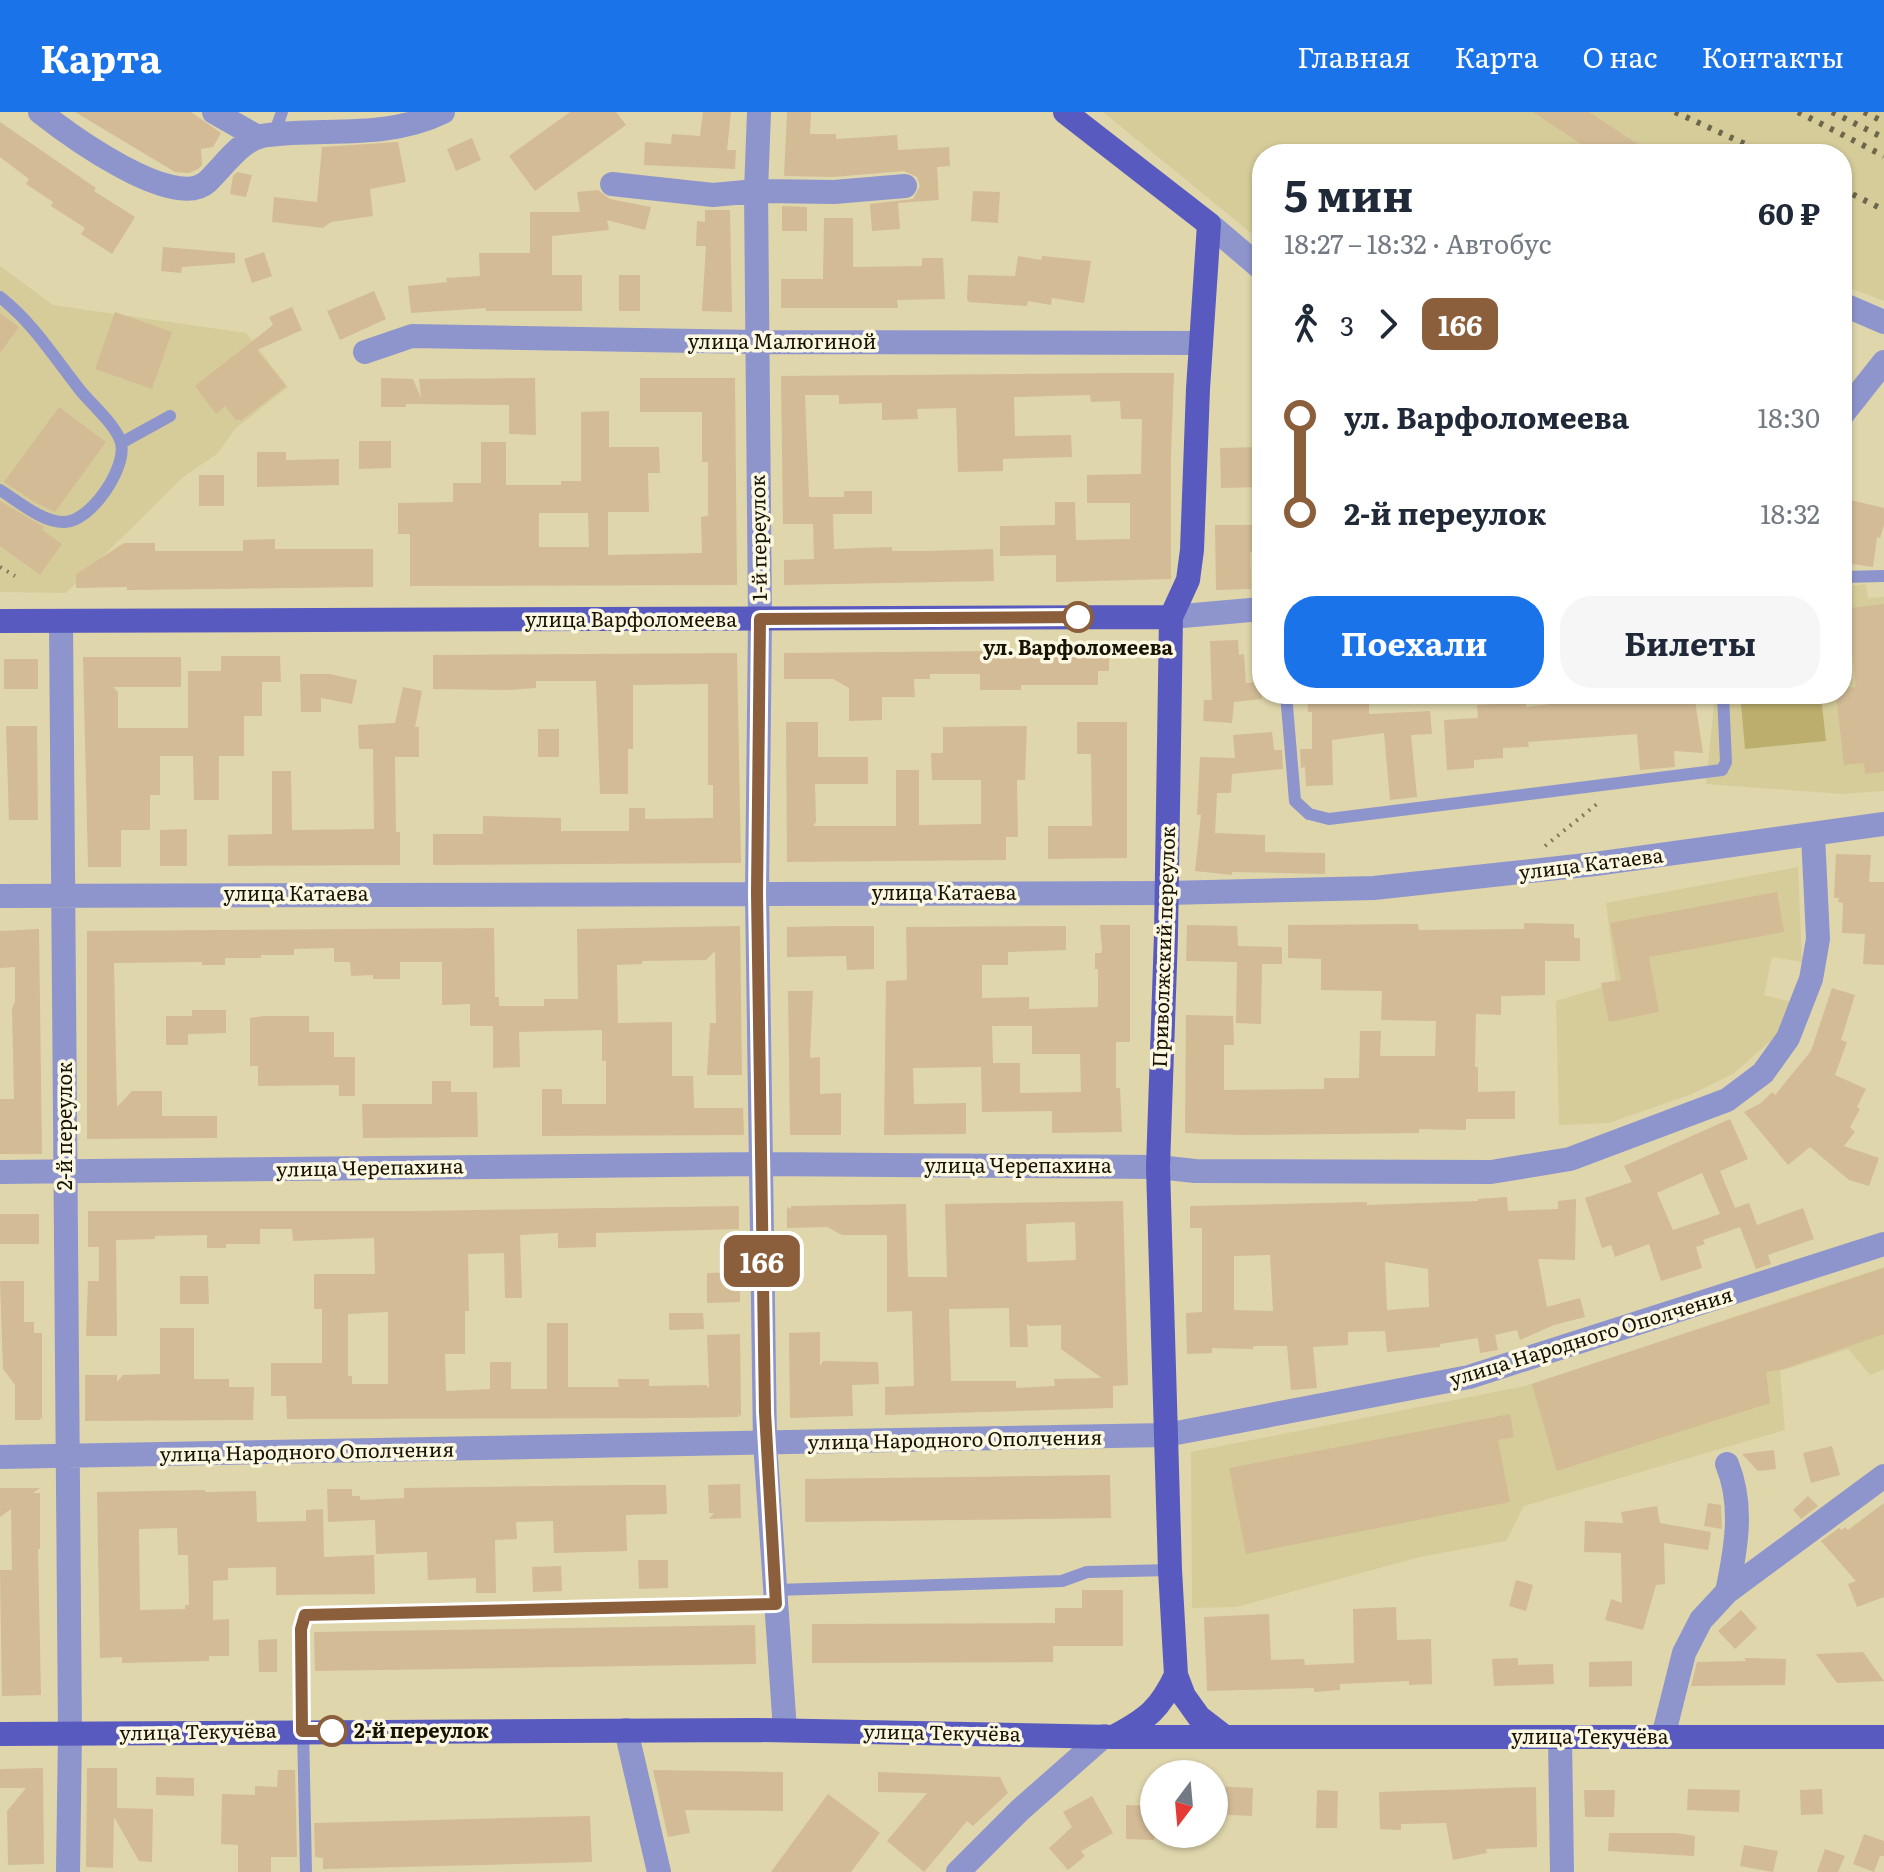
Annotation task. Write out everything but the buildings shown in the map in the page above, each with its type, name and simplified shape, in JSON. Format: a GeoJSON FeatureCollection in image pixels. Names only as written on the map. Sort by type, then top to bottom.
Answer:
{"type":"FeatureCollection","features":[{"type":"Feature","properties":{"kind":"main road"},"geometry":{"type":"LineString","coordinates":[[1065,112],[1209,224]]}},
{"type":"Feature","properties":{"kind":"main road","name":"Приволжский переулок"},"geometry":{"type":"LineString","coordinates":[[1209,224],[1192,550],[1188,580],[1171,617],[1158,1167],[1176,1675],[1191,1707],[1225,1737]]}},
{"type":"Feature","properties":{"kind":"main road","name":"улица Варфоломеева"},"geometry":{"type":"LineString","coordinates":[[0,621],[1171,617]]}},
{"type":"Feature","properties":{"kind":"main road"},"geometry":{"type":"LineString","coordinates":[[1109,1736],[1138,1724],[1156,1711],[1176,1675]]}},
{"type":"Feature","properties":{"kind":"main road","name":"улица Текучёва"},"geometry":{"type":"LineString","coordinates":[[0,1734],[785,1730],[1225,1737],[1884,1737]]}},
{"type":"Feature","properties":{"kind":"street"},"geometry":{"type":"LineString","coordinates":[[40,112],[113,162],[159,185],[182,189],[204,185],[222,165],[270,127]]}},
{"type":"Feature","properties":{"kind":"street"},"geometry":{"type":"LineString","coordinates":[[214,112],[270,127],[325,134],[377,130],[443,112]]}},
{"type":"Feature","properties":{"kind":"street","name":"1-й переулок"},"geometry":{"type":"LineString","coordinates":[[759,112],[756,191],[760,619],[757,893],[765,1443],[785,1730]]}},
{"type":"Feature","properties":{"kind":"street"},"geometry":{"type":"LineString","coordinates":[[612,184],[713,195],[756,191],[834,192],[905,186]]}},
{"type":"Feature","properties":{"kind":"street"},"geometry":{"type":"LineString","coordinates":[[1209,224],[1252,261]]}},
{"type":"Feature","properties":{"kind":"street"},"geometry":{"type":"LineString","coordinates":[[1852,308],[1884,322]]}},
{"type":"Feature","properties":{"kind":"street","name":"улица Малюгиной"},"geometry":{"type":"LineString","coordinates":[[365,352],[412,336],[756,342],[1201,343]]}},
{"type":"Feature","properties":{"kind":"street"},"geometry":{"type":"LineString","coordinates":[[1852,402],[1884,362]]}},
{"type":"Feature","properties":{"kind":"street","name":"улица Варфоломеева"},"geometry":{"type":"LineString","coordinates":[[1171,617],[1252,610]]}},
{"type":"Feature","properties":{"kind":"street","name":"2-й переулок"},"geometry":{"type":"LineString","coordinates":[[61,621],[70,1734],[68,1872]]}},
{"type":"Feature","properties":{"kind":"street","name":"улица Катаева"},"geometry":{"type":"LineString","coordinates":[[0,896],[1166,893],[1374,888],[1512,874],[1884,824]]}},
{"type":"Feature","properties":{"kind":"street","name":"улица Черепахина"},"geometry":{"type":"LineString","coordinates":[[0,1172],[761,1164],[1491,1172],[1570,1159],[1727,1100],[1763,1073],[1788,1038],[1811,979],[1818,939],[1813,835]]}},
{"type":"Feature","properties":{"kind":"street","name":"улица Народного Ополчения"},"geometry":{"type":"LineString","coordinates":[[0,1457],[1166,1435],[1469,1377],[1884,1244]]}},
{"type":"Feature","properties":{"kind":"street"},"geometry":{"type":"LineString","coordinates":[[1727,1464],[1736,1485],[1738,1516],[1727,1592]]}},
{"type":"Feature","properties":{"kind":"street"},"geometry":{"type":"LineString","coordinates":[[1663,1737],[1684,1653],[1701,1620],[1727,1592],[1884,1476]]}},
{"type":"Feature","properties":{"kind":"street"},"geometry":{"type":"LineString","coordinates":[[626,1730],[659,1872]]}},
{"type":"Feature","properties":{"kind":"street"},"geometry":{"type":"LineString","coordinates":[[958,1872],[1020,1810],[1109,1736]]}},
{"type":"Feature","properties":{"kind":"street"},"geometry":{"type":"LineString","coordinates":[[1560,1737],[1562,1872]]}},
{"type":"Feature","properties":{"kind":"lane"},"geometry":{"type":"LineString","coordinates":[[0,297],[40,334],[121,443],[117,472],[107,491],[78,518],[64,523],[40,515],[0,490]]}},
{"type":"Feature","properties":{"kind":"lane"},"geometry":{"type":"LineString","coordinates":[[121,443],[170,416]]}},
{"type":"Feature","properties":{"kind":"lane"},"geometry":{"type":"LineString","coordinates":[[1852,577],[1884,576]]}},
{"type":"Feature","properties":{"kind":"lane"},"geometry":{"type":"LineString","coordinates":[[1287,704],[1295,801],[1309,814],[1329,819],[1722,770],[1726,762],[1723,704]]}},
{"type":"Feature","properties":{"kind":"lane"},"geometry":{"type":"LineString","coordinates":[[306,1872],[301,1629],[305,1615],[775,1597],[1062,1581],[1087,1572],[1170,1570]]}},
{"type":"Feature","properties":{"kind":"path"},"geometry":{"type":"LineString","coordinates":[[0,567],[15,576]]}},
{"type":"Feature","properties":{"kind":"path"},"geometry":{"type":"LineString","coordinates":[[1512,874],[1623,782]]}},
{"type":"Feature","properties":{"kind":"shaded area"},"geometry":{"type":"Polygon","coordinates":[[[1103,112],[1884,112],[1884,301],[1852,289],[1852,144],[1252,144],[1252,234],[1103,112]]]}},
{"type":"Feature","properties":{"kind":"shaded area"},"geometry":{"type":"Polygon","coordinates":[[[0,266],[53,305],[246,333],[288,387],[236,428],[217,454],[183,477],[66,593],[0,592],[0,266]]]}},
{"type":"Feature","properties":{"kind":"shaded area"},"geometry":{"type":"Polygon","coordinates":[[[1866,584],[1868,598],[1884,597],[1884,791],[1842,794],[1706,784],[1714,704],[1852,704],[1852,586],[1866,584]]]}},
{"type":"Feature","properties":{"kind":"shaded area"},"geometry":{"type":"Polygon","coordinates":[[[1741,704],[1822,704],[1826,741],[1745,749],[1741,704]]]}},
{"type":"Feature","properties":{"kind":"shaded area"},"geometry":{"type":"Polygon","coordinates":[[[1798,867],[1802,962],[1772,957],[1764,995],[1792,1002],[1775,1037],[1733,1074],[1692,1094],[1609,1123],[1559,1125],[1556,1001],[1616,983],[1606,903],[1798,867]]]}},
{"type":"Feature","properties":{"kind":"shaded area"},"geometry":{"type":"Polygon","coordinates":[[[1884,1267],[1884,1369],[1870,1375],[1848,1349],[1780,1371],[1785,1430],[1524,1506],[1506,1541],[1420,1557],[1236,1607],[1192,1608],[1191,1452],[1525,1386],[1884,1267]]]}},
{"type":"Feature","properties":{"kind":"railway"},"geometry":{"type":"LineString","coordinates":[[1675,112],[1745,144]]}},
{"type":"Feature","properties":{"kind":"railway"},"geometry":{"type":"LineString","coordinates":[[1798,112],[1884,156]]}},
{"type":"Feature","properties":{"kind":"railway"},"geometry":{"type":"LineString","coordinates":[[1832,112],[1884,138]]}},
{"type":"Feature","properties":{"kind":"railway"},"geometry":{"type":"LineString","coordinates":[[1864,112],[1884,122]]}},
{"type":"Feature","properties":{"kind":"railway"},"geometry":{"type":"LineString","coordinates":[[1852,194],[1884,210]]}},
{"type":"Feature","properties":{"kind":"bus line","name":"166"},"geometry":{"type":"LineString","coordinates":[[332,1731],[302,1731],[301,1629],[305,1615],[776,1604],[765,1443],[757,893],[760,619],[1078,617]]}},
{"type":"Feature","properties":{"kind":"place","name":"ул. Варфоломеева"},"geometry":{"type":"Point","coordinates":[1078,617]}},
{"type":"Feature","properties":{"kind":"place","name":"2-й переулок"},"geometry":{"type":"Point","coordinates":[332,1731]}}]}
